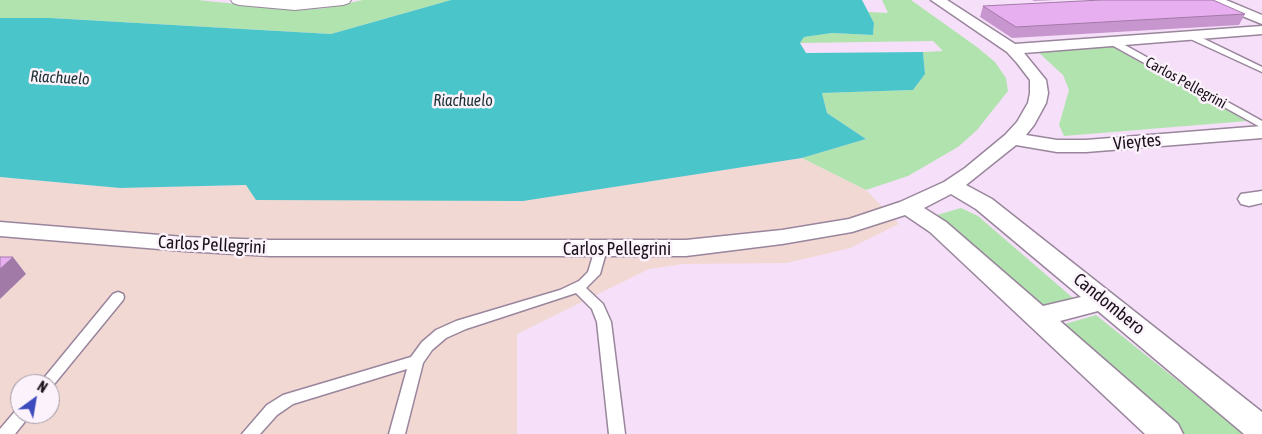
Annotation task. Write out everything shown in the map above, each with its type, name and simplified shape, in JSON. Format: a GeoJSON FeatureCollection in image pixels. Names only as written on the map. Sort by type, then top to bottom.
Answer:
{"type":"FeatureCollection","features":[{"type":"Feature","properties":{"kind":"main road"},"geometry":{"type":"LineString","coordinates":[[239,0],[300,4],[343,0]]}},
{"type":"Feature","properties":{"kind":"street"},"geometry":{"type":"LineString","coordinates":[[1215,0],[1262,20]]}},
{"type":"Feature","properties":{"kind":"street","name":"Carlos Pellegrini"},"geometry":{"type":"LineString","coordinates":[[0,229],[184,244],[270,248],[601,249],[686,248],[790,236],[852,225],[908,207],[950,186],[972,172],[1012,139],[1033,111],[1039,93],[1038,80],[1023,60],[1012,49],[953,6]]}},
{"type":"Feature","properties":{"kind":"street"},"geometry":{"type":"LineString","coordinates":[[1012,49],[1262,30]]}},
{"type":"Feature","properties":{"kind":"street","name":"Vieytes"},"geometry":{"type":"LineString","coordinates":[[1012,139],[1057,146],[1086,146],[1262,132]]}},
{"type":"Feature","properties":{"kind":"street","name":"Candombero"},"geometry":{"type":"LineString","coordinates":[[950,186],[984,204],[1262,430]]}},
{"type":"Feature","properties":{"kind":"street"},"geometry":{"type":"LineString","coordinates":[[908,207],[938,227],[1167,434]]}},
{"type":"Feature","properties":{"kind":"street"},"geometry":{"type":"LineString","coordinates":[[1038,317],[1104,300]]}},
{"type":"Feature","properties":{"kind":"lane"},"geometry":{"type":"LineString","coordinates":[[1189,35],[1262,70]]}},
{"type":"Feature","properties":{"kind":"lane","name":"Carlos Pellegrini"},"geometry":{"type":"LineString","coordinates":[[1111,41],[1262,126]]}},
{"type":"Feature","properties":{"kind":"lane"},"geometry":{"type":"LineString","coordinates":[[397,434],[416,362],[427,346],[441,334],[461,325],[565,293],[578,287],[594,274],[601,249]]}},
{"type":"Feature","properties":{"kind":"lane"},"geometry":{"type":"LineString","coordinates":[[578,287],[598,307],[604,322],[617,434]]}},
{"type":"Feature","properties":{"kind":"lane"},"geometry":{"type":"LineString","coordinates":[[54,374],[118,297]]}},
{"type":"Feature","properties":{"kind":"lane"},"geometry":{"type":"LineString","coordinates":[[250,434],[272,410],[288,399],[416,362]]}},
{"type":"Feature","properties":{"kind":"lane"},"geometry":{"type":"LineString","coordinates":[[6,434],[14,424]]}},
{"type":"Feature","properties":{"kind":"shaded area"},"geometry":{"type":"Polygon","coordinates":[[[0,0],[197,0],[297,10],[325,8],[363,0],[451,0],[331,34],[50,18],[0,18],[0,0]]]}},
{"type":"Feature","properties":{"kind":"shaded area"},"geometry":{"type":"Polygon","coordinates":[[[882,0],[911,0],[977,47],[995,62],[1006,78],[1008,91],[977,130],[958,147],[908,176],[866,190],[802,158],[866,139],[827,113],[822,93],[913,90],[925,74],[923,52],[943,51],[933,41],[800,43],[804,37],[832,33],[873,35],[874,23],[868,12],[888,13],[882,0]]]}},
{"type":"Feature","properties":{"kind":"shaded area"},"geometry":{"type":"Polygon","coordinates":[[[1109,45],[1247,121],[1064,136],[1059,125],[1069,90],[1063,75],[1038,52],[1109,45]]]}},
{"type":"Feature","properties":{"kind":"shaded area"},"geometry":{"type":"Polygon","coordinates":[[[802,158],[866,190],[899,224],[850,248],[787,263],[683,264],[649,269],[517,334],[517,434],[0,434],[0,177],[121,188],[246,185],[522,201],[802,158]]]}},
{"type":"Feature","properties":{"kind":"shaded area"},"geometry":{"type":"Polygon","coordinates":[[[961,208],[978,216],[1073,298],[1038,309],[937,215],[961,208]]]}},
{"type":"Feature","properties":{"kind":"shaded area"},"geometry":{"type":"Polygon","coordinates":[[[1096,315],[1244,434],[1184,434],[1058,326],[1096,315]]]}},
{"type":"Feature","properties":{"kind":"water","name":"Riachuelo"},"geometry":{"type":"Polygon","coordinates":[[[451,0],[862,0],[874,23],[873,35],[832,33],[804,37],[800,43],[806,53],[923,52],[925,74],[913,90],[822,93],[827,113],[866,139],[802,158],[523,201],[256,200],[246,185],[120,188],[0,177],[0,18],[50,18],[331,34],[451,0]]]}},
{"type":"Feature","properties":{"kind":"building"},"geometry":{"type":"Polygon","coordinates":[[[1101,0],[1213,0],[1245,14],[1016,27],[983,6],[1101,0]]]}},
{"type":"Feature","properties":{"kind":"building"},"geometry":{"type":"Polygon","coordinates":[[[0,257],[13,257],[0,269],[0,257]]]}}]}
